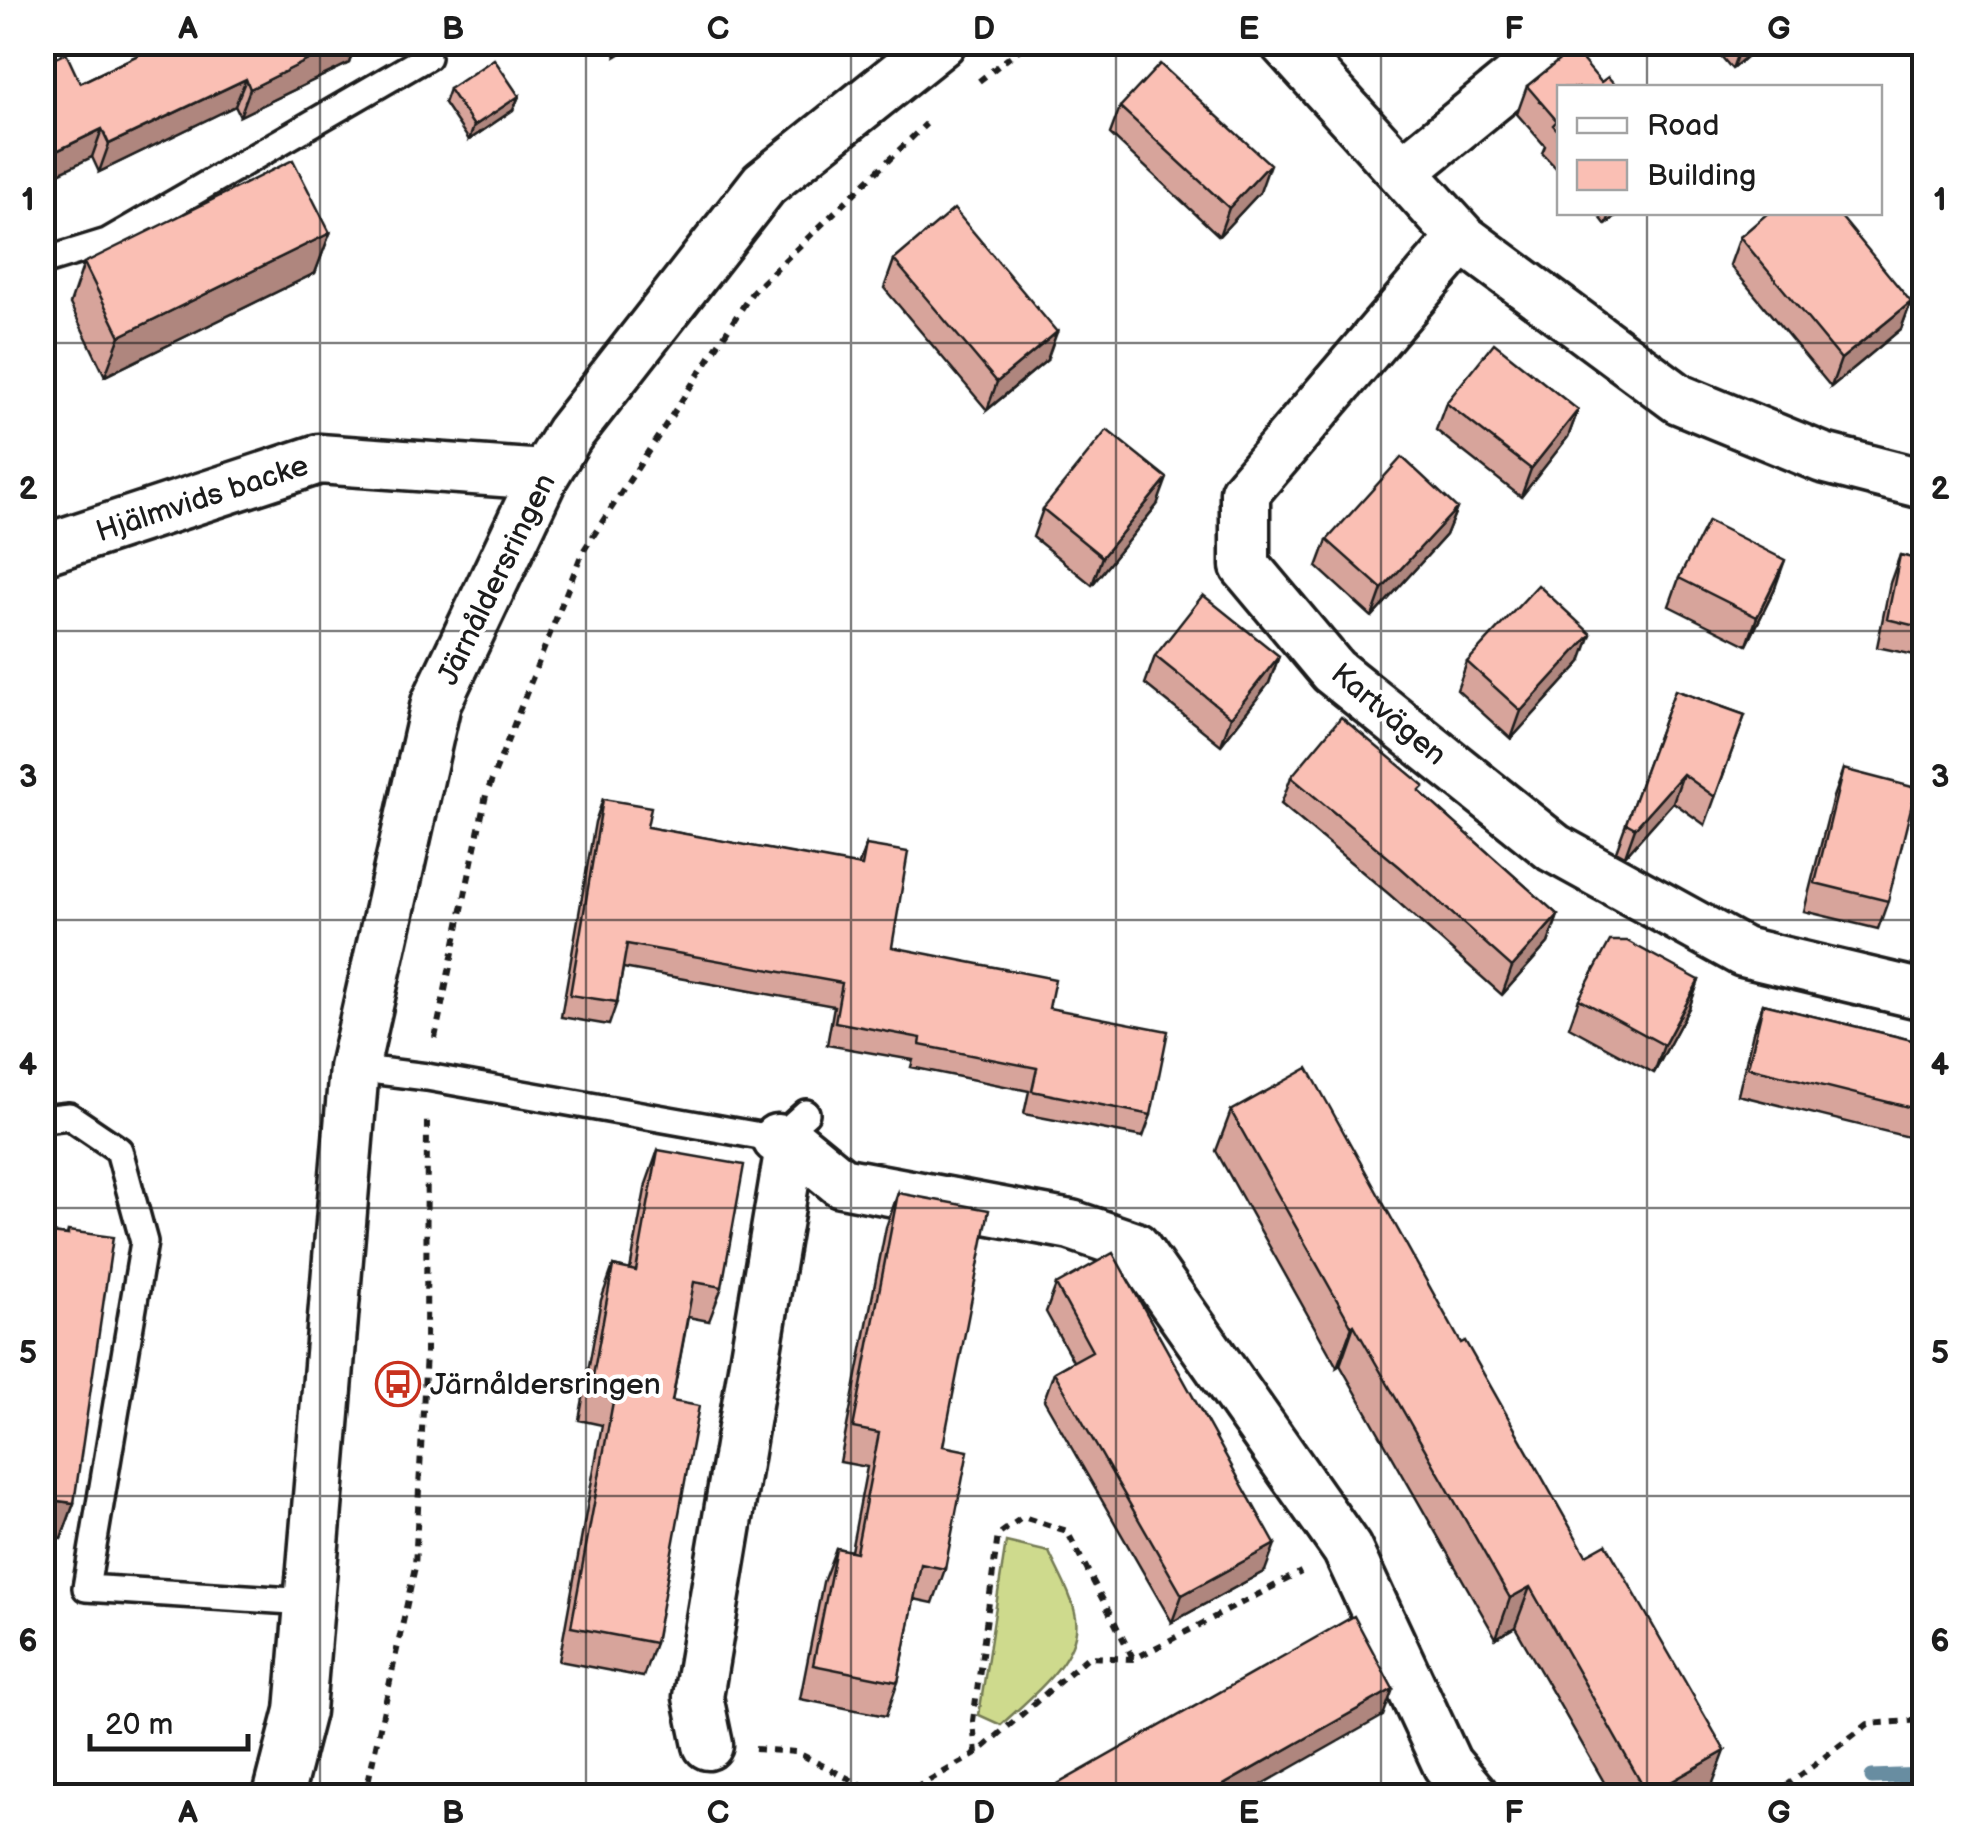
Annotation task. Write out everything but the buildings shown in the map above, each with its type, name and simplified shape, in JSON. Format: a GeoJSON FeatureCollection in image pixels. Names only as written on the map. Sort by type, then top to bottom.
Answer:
{"type":"FeatureCollection","features":[{"type":"Feature","properties":{"kind":"street","name":"Järnåldersringen"},"geometry":{"type":"LineString","coordinates":[[278,1796],[300,1711],[354,1068],[436,703],[544,475],[569,434],[764,184],[941,42]]}},
{"type":"Feature","properties":{"kind":"street"},"geometry":{"type":"LineString","coordinates":[[1284,42],[1462,238],[1678,399],[1823,458],[1924,484]]}},
{"type":"Feature","properties":{"kind":"street"},"geometry":{"type":"LineString","coordinates":[[1402,171],[1562,42]]}},
{"type":"Feature","properties":{"kind":"street","name":"Kartvägen"},"geometry":{"type":"LineString","coordinates":[[1462,238],[1245,492],[1245,566],[1333,671],[1554,848],[1743,952],[1924,996]]}},
{"type":"Feature","properties":{"kind":"street","name":"Hjälmvids backe"},"geometry":{"type":"LineString","coordinates":[[42,550],[319,459],[544,475]]}},
{"type":"Feature","properties":{"kind":"street"},"geometry":{"type":"LineString","coordinates":[[791,1131],[841,1182],[1071,1225],[1135,1247],[1347,1548],[1447,1764],[1474,1796]]}},
{"type":"Feature","properties":{"kind":"street"},"geometry":{"type":"LineString","coordinates":[[708,1745],[698,1697],[791,1131]]}},
{"type":"Feature","properties":{"kind":"lane"},"geometry":{"type":"LineString","coordinates":[[42,262],[108,242],[427,56]]}},
{"type":"Feature","properties":{"kind":"lane"},"geometry":{"type":"LineString","coordinates":[[354,1068],[791,1131]]}},
{"type":"Feature","properties":{"kind":"lane"},"geometry":{"type":"LineString","coordinates":[[42,1119],[68,1116],[119,1150],[144,1242],[86,1588],[309,1602]]}},
{"type":"Feature","properties":{"kind":"path"},"geometry":{"type":"LineString","coordinates":[[970,88],[1029,42]]}},
{"type":"Feature","properties":{"kind":"path"},"geometry":{"type":"LineString","coordinates":[[365,1796],[414,1568],[426,1352],[428,1076],[486,795],[582,553],[753,291],[927,123]]}},
{"type":"Feature","properties":{"kind":"path"},"geometry":{"type":"LineString","coordinates":[[976,1754],[973,1721],[998,1536],[1023,1517],[1067,1531],[1134,1659]]}},
{"type":"Feature","properties":{"kind":"path"},"geometry":{"type":"LineString","coordinates":[[901,1796],[976,1754],[1088,1656],[1134,1659],[1347,1548]]}},
{"type":"Feature","properties":{"kind":"path"},"geometry":{"type":"LineString","coordinates":[[1773,1796],[1868,1724],[1924,1720]]}},
{"type":"Feature","properties":{"kind":"path"},"geometry":{"type":"LineString","coordinates":[[708,1745],[796,1752],[883,1796]]}},
{"type":"Feature","properties":{"kind":"green space"},"geometry":{"type":"Polygon","coordinates":[[[1006,1542],[1049,1552],[1069,1593],[1076,1633],[1050,1678],[1001,1725],[979,1715],[1006,1542]]]}},
{"type":"Feature","properties":{"kind":"waterway"},"geometry":{"type":"LineString","coordinates":[[1872,1777],[1924,1775]]}},
{"type":"Feature","properties":{"kind":"place","name":"Järnåldersringen"},"geometry":{"type":"Point","coordinates":[398,1384]}}]}
